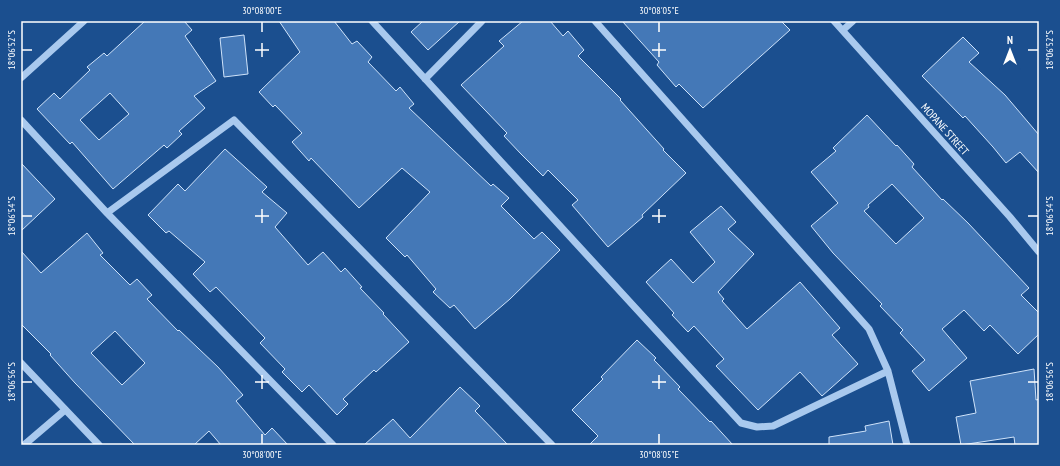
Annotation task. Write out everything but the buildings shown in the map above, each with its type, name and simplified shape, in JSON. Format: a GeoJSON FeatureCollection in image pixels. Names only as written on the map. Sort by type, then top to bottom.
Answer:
{"type":"FeatureCollection","features":[{"type":"Feature","properties":{"kind":"street"},"geometry":{"type":"LineString","coordinates":[[21,78],[84,21]]}},
{"type":"Feature","properties":{"kind":"street"},"geometry":{"type":"LineString","coordinates":[[372,21],[741,423],[757,428],[773,426],[888,371]]}},
{"type":"Feature","properties":{"kind":"street"},"geometry":{"type":"LineString","coordinates":[[425,79],[482,21]]}},
{"type":"Feature","properties":{"kind":"street"},"geometry":{"type":"LineString","coordinates":[[595,21],[870,329],[888,371],[907,445]]}},
{"type":"Feature","properties":{"kind":"street","name":"MOPANE STREET"},"geometry":{"type":"LineString","coordinates":[[834,21],[1039,252]]}},
{"type":"Feature","properties":{"kind":"street"},"geometry":{"type":"LineString","coordinates":[[843,30],[852,21]]}},
{"type":"Feature","properties":{"kind":"street"},"geometry":{"type":"LineString","coordinates":[[21,120],[106,213],[333,445]]}},
{"type":"Feature","properties":{"kind":"street"},"geometry":{"type":"LineString","coordinates":[[106,213],[234,120],[552,445]]}},
{"type":"Feature","properties":{"kind":"street"},"geometry":{"type":"LineString","coordinates":[[21,363],[99,445]]}},
{"type":"Feature","properties":{"kind":"street"},"geometry":{"type":"LineString","coordinates":[[24,445],[65,410]]}}]}
